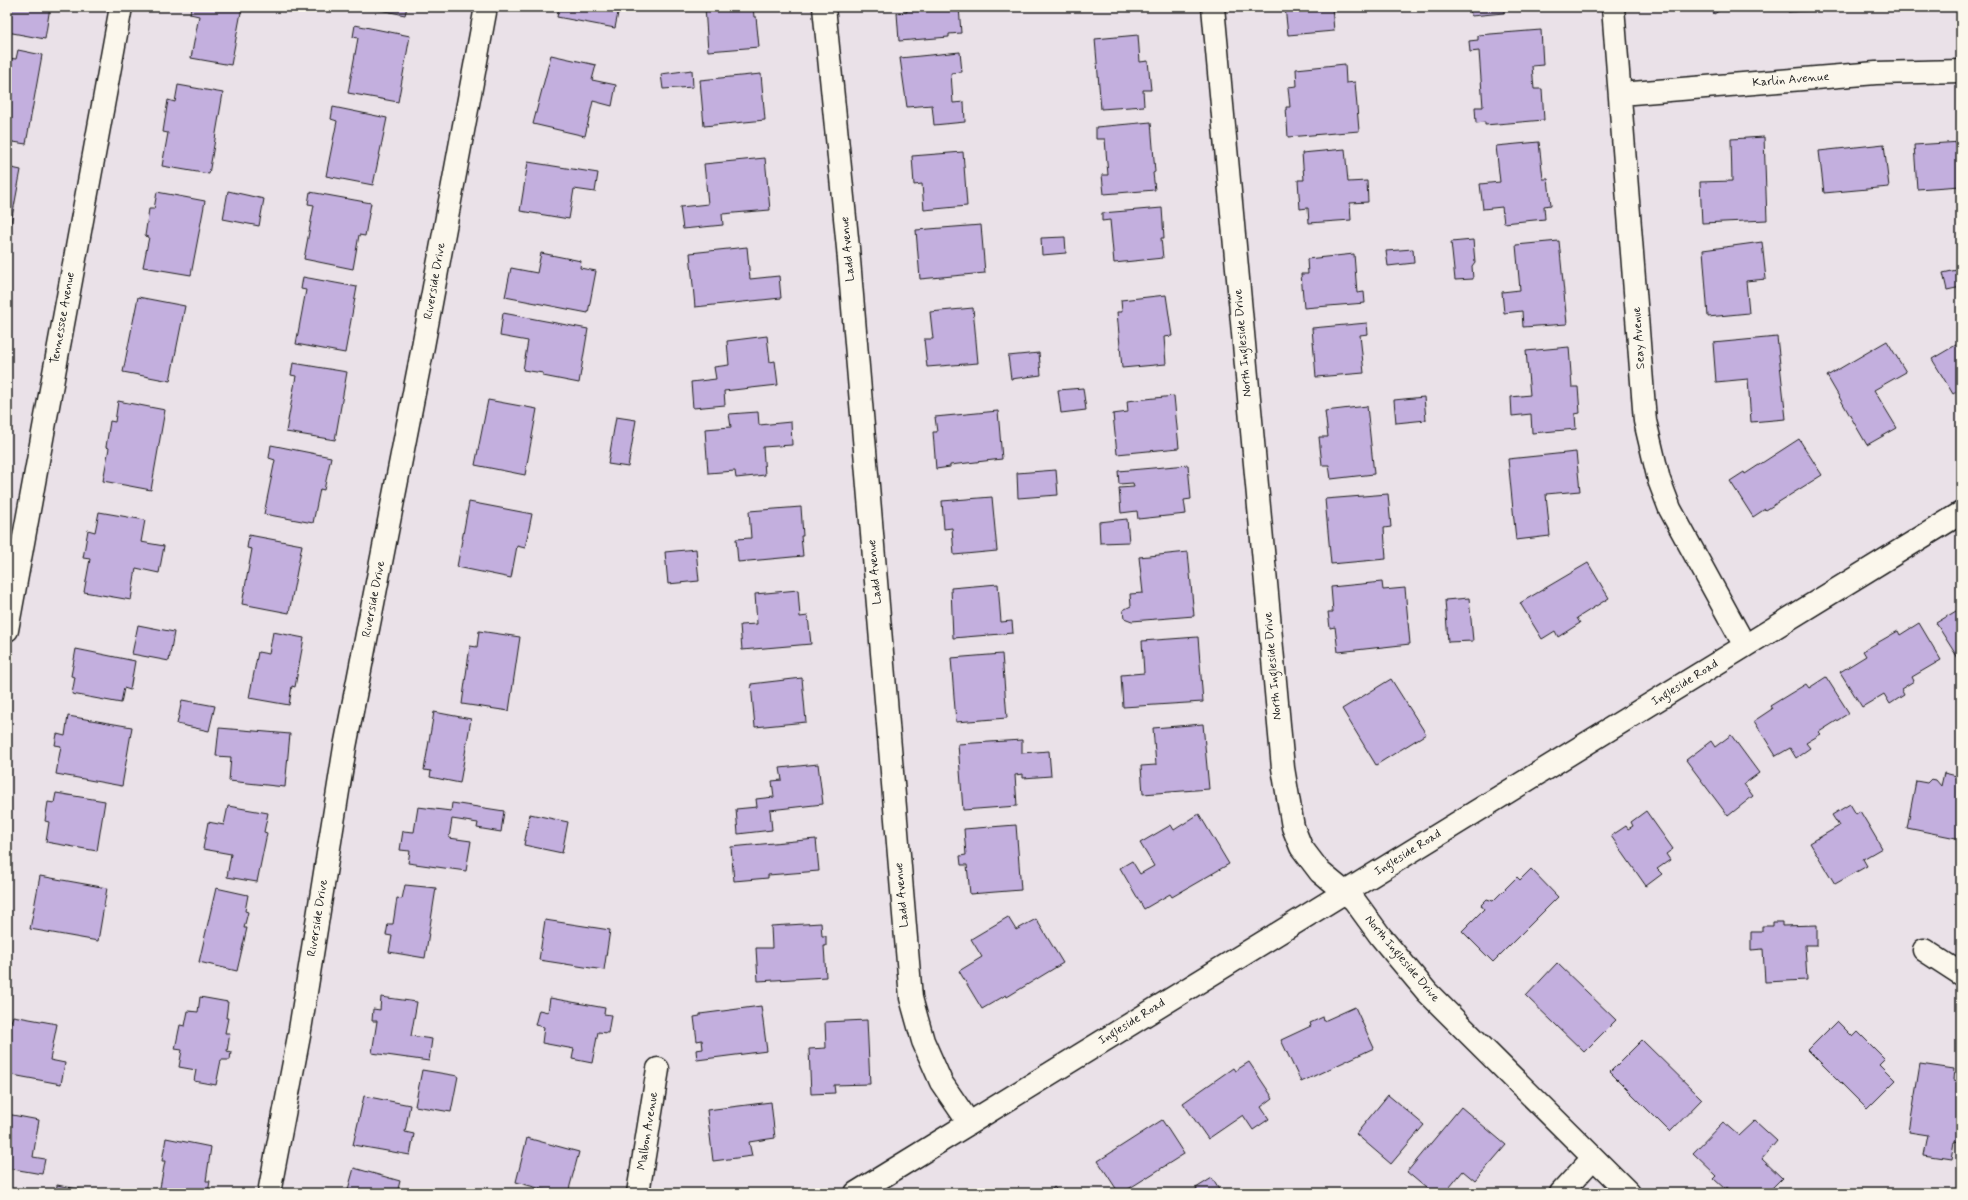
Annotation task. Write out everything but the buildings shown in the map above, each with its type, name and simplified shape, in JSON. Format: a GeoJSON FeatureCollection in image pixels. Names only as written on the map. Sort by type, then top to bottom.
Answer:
{"type":"FeatureCollection","features":[{"type":"Feature","properties":{"kind":"street","name":"Tennessee Avenue"},"geometry":{"type":"LineString","coordinates":[[7,630],[121,7]]}},
{"type":"Feature","properties":{"kind":"street","name":"Riverside Drive"},"geometry":{"type":"LineString","coordinates":[[269,1193],[299,1036],[345,747],[421,357],[486,7]]}},
{"type":"Feature","properties":{"kind":"street","name":"Ladd Avenue"},"geometry":{"type":"LineString","coordinates":[[824,7],[849,256],[911,998],[923,1041],[941,1082],[969,1123]]}},
{"type":"Feature","properties":{"kind":"street","name":"North Ingleside Drive"},"geometry":{"type":"LineString","coordinates":[[1213,7],[1283,768],[1293,827],[1301,847],[1320,872],[1354,900],[1381,937],[1427,992],[1629,1193]]}},
{"type":"Feature","properties":{"kind":"street","name":"Seay Avenue"},"geometry":{"type":"LineString","coordinates":[[1613,7],[1645,421],[1658,480],[1670,509],[1745,646]]}},
{"type":"Feature","properties":{"kind":"street","name":"Karlin Avenue"},"geometry":{"type":"LineString","coordinates":[[1620,94],[1876,73],[1961,71]]}},
{"type":"Feature","properties":{"kind":"street","name":"Ingleside Road"},"geometry":{"type":"LineString","coordinates":[[870,1190],[969,1123],[1961,512]]}},
{"type":"Feature","properties":{"kind":"street"},"geometry":{"type":"LineString","coordinates":[[1924,950],[1961,974]]}},
{"type":"Feature","properties":{"kind":"street","name":"Malbon Avenue"},"geometry":{"type":"LineString","coordinates":[[638,1193],[658,1070]]}},
{"type":"Feature","properties":{"kind":"street"},"geometry":{"type":"LineString","coordinates":[[1561,1193],[1593,1158]]}}]}
